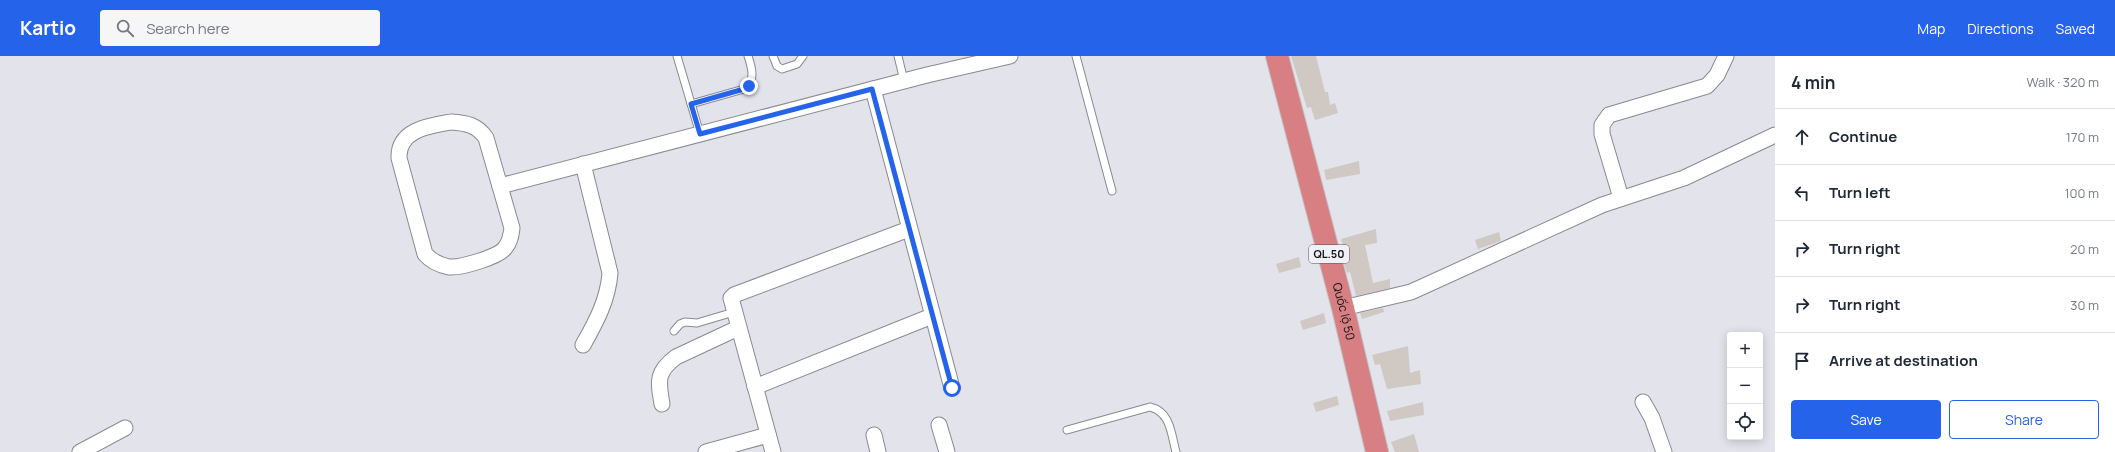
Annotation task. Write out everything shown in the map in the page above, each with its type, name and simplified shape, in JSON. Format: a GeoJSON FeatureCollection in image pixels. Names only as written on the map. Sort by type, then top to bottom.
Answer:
{"type":"FeatureCollection","features":[{"type":"Feature","properties":{"kind":"highway","name":"Quốc lộ 50"},"geometry":{"type":"LineString","coordinates":[[1277,56],[1343,308],[1377,452]]}},
{"type":"Feature","properties":{"kind":"street"},"geometry":{"type":"LineString","coordinates":[[500,186],[872,89],[1010,56]]}},
{"type":"Feature","properties":{"kind":"street"},"geometry":{"type":"LineString","coordinates":[[1621,198],[1602,134],[1602,125],[1609,115],[1706,86],[1717,75],[1726,56]]}},
{"type":"Feature","properties":{"kind":"street"},"geometry":{"type":"LineString","coordinates":[[872,89],[952,388]]}},
{"type":"Feature","properties":{"kind":"street"},"geometry":{"type":"LineString","coordinates":[[451,122],[468,123],[479,128],[486,138],[500,186],[512,228],[511,238],[505,249],[493,256],[458,266],[449,266],[435,262],[430,260],[425,254],[399,158],[399,148],[402,142],[410,135],[425,127],[451,122]]}},
{"type":"Feature","properties":{"kind":"street"},"geometry":{"type":"LineString","coordinates":[[1343,308],[1384,299],[1418,289],[1621,198],[1684,178],[1775,135]]}},
{"type":"Feature","properties":{"kind":"street"},"geometry":{"type":"LineString","coordinates":[[583,164],[610,273],[610,286],[602,310],[584,345]]}},
{"type":"Feature","properties":{"kind":"street"},"geometry":{"type":"LineString","coordinates":[[773,452],[731,302],[734,295],[909,229]]}},
{"type":"Feature","properties":{"kind":"street"},"geometry":{"type":"LineString","coordinates":[[755,387],[932,316]]}},
{"type":"Feature","properties":{"kind":"street"},"geometry":{"type":"LineString","coordinates":[[662,404],[659,378],[661,371],[670,362],[676,357],[738,328]]}},
{"type":"Feature","properties":{"kind":"street"},"geometry":{"type":"LineString","coordinates":[[1643,402],[1652,418],[1664,452]]}},
{"type":"Feature","properties":{"kind":"street"},"geometry":{"type":"LineString","coordinates":[[939,425],[947,452]]}},
{"type":"Feature","properties":{"kind":"street"},"geometry":{"type":"LineString","coordinates":[[85,451],[125,428]]}},
{"type":"Feature","properties":{"kind":"street"},"geometry":{"type":"LineString","coordinates":[[706,452],[768,435]]}},
{"type":"Feature","properties":{"kind":"street"},"geometry":{"type":"LineString","coordinates":[[874,435],[878,452]]}},
{"type":"Feature","properties":{"kind":"lane"},"geometry":{"type":"LineString","coordinates":[[677,56],[700,134]]}},
{"type":"Feature","properties":{"kind":"lane"},"geometry":{"type":"LineString","coordinates":[[691,104],[744,89],[749,86],[752,78],[748,56]]}},
{"type":"Feature","properties":{"kind":"lane"},"geometry":{"type":"LineString","coordinates":[[773,56],[777,66],[782,69],[797,64],[803,56]]}},
{"type":"Feature","properties":{"kind":"lane"},"geometry":{"type":"LineString","coordinates":[[898,56],[904,81]]}},
{"type":"Feature","properties":{"kind":"lane"},"geometry":{"type":"LineString","coordinates":[[1076,56],[1112,191]]}},
{"type":"Feature","properties":{"kind":"lane"},"geometry":{"type":"LineString","coordinates":[[674,332],[680,324],[685,322],[697,323],[734,312]]}},
{"type":"Feature","properties":{"kind":"lane"},"geometry":{"type":"LineString","coordinates":[[1067,430],[1150,407],[1162,412],[1168,421],[1176,452]]}},
{"type":"Feature","properties":{"kind":"building"},"geometry":{"type":"Polygon","coordinates":[[[1291,56],[1316,56],[1325,92],[1328,92],[1330,105],[1335,103],[1338,113],[1315,120],[1311,107],[1307,108],[1291,56]]]}},
{"type":"Feature","properties":{"kind":"building"},"geometry":{"type":"Polygon","coordinates":[[[1359,161],[1360,174],[1326,180],[1324,170],[1359,161]]]}},
{"type":"Feature","properties":{"kind":"building"},"geometry":{"type":"Polygon","coordinates":[[[1376,229],[1377,243],[1365,245],[1373,283],[1390,279],[1390,288],[1356,296],[1350,272],[1347,273],[1344,264],[1348,263],[1341,239],[1376,229]]]}},
{"type":"Feature","properties":{"kind":"building"},"geometry":{"type":"Polygon","coordinates":[[[1499,232],[1501,241],[1478,249],[1475,240],[1499,232]]]}},
{"type":"Feature","properties":{"kind":"building"},"geometry":{"type":"Polygon","coordinates":[[[1299,257],[1301,267],[1279,273],[1276,264],[1299,257]]]}},
{"type":"Feature","properties":{"kind":"building"},"geometry":{"type":"Polygon","coordinates":[[[1383,308],[1384,312],[1362,319],[1360,313],[1383,308]]]}},
{"type":"Feature","properties":{"kind":"building"},"geometry":{"type":"Polygon","coordinates":[[[1324,313],[1326,323],[1303,330],[1300,321],[1324,313]]]}},
{"type":"Feature","properties":{"kind":"building"},"geometry":{"type":"Polygon","coordinates":[[[1408,346],[1410,373],[1420,370],[1421,384],[1387,389],[1380,364],[1375,365],[1372,355],[1408,346]]]}},
{"type":"Feature","properties":{"kind":"building"},"geometry":{"type":"Polygon","coordinates":[[[1337,396],[1339,405],[1316,412],[1313,403],[1337,396]]]}},
{"type":"Feature","properties":{"kind":"building"},"geometry":{"type":"Polygon","coordinates":[[[1423,402],[1424,415],[1390,421],[1387,411],[1423,402]]]}},
{"type":"Feature","properties":{"kind":"building"},"geometry":{"type":"Polygon","coordinates":[[[1414,434],[1419,452],[1395,452],[1391,442],[1414,434]]]}},
{"type":"Feature","properties":{"kind":"route"},"geometry":{"type":"LineString","coordinates":[[749,86],[744,89],[691,104],[700,134],[872,89],[952,388]]}}]}
